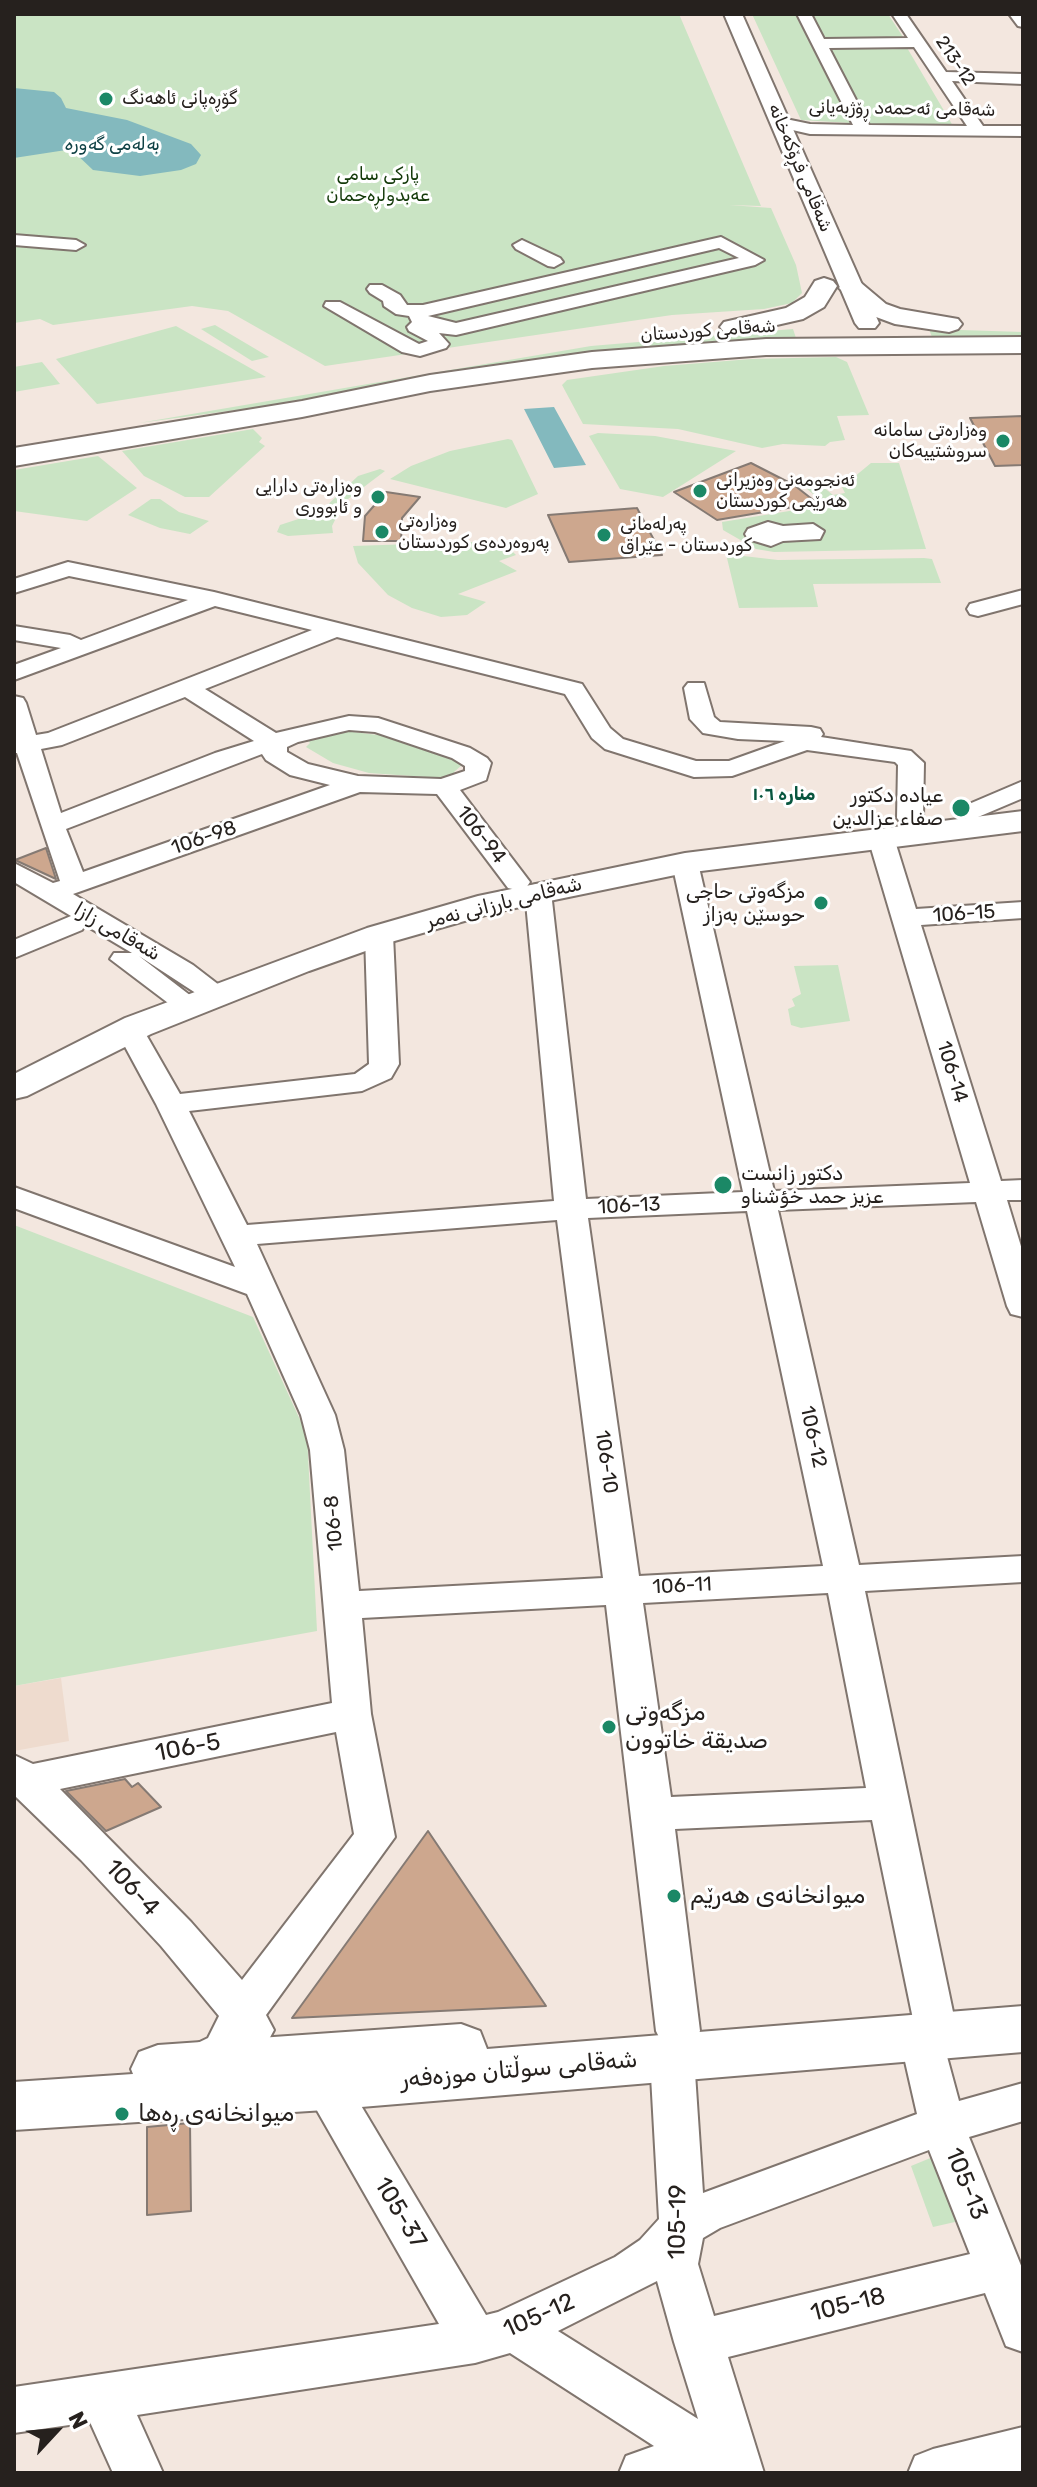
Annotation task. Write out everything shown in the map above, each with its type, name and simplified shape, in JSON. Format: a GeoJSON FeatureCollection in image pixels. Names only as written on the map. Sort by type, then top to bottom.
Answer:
{"type":"FeatureCollection","features":[{"type":"Feature","properties":{"kind":"highway"},"geometry":{"type":"LineString","coordinates":[[730,327],[794,314],[832,287],[895,316],[952,325]]}},
{"type":"Feature","properties":{"kind":"highway","name":"شەقامی کوردستان"},"geometry":{"type":"LineString","coordinates":[[14,446],[404,379],[566,344],[730,327],[867,323],[1023,326]]}},
{"type":"Feature","properties":{"kind":"highway","name":"شەقامی کوردستان"},"geometry":{"type":"LineString","coordinates":[[232,395],[708,349],[1023,345]]}},
{"type":"Feature","properties":{"kind":"highway","name":"شەقامی کوردستان"},"geometry":{"type":"LineString","coordinates":[[14,437],[404,379]]}},
{"type":"Feature","properties":{"kind":"highway","name":"شەقامی کوردستان"},"geometry":{"type":"LineString","coordinates":[[14,457],[302,409],[404,379]]}},
{"type":"Feature","properties":{"kind":"main road","name":"شەقامی فڕۆکەخانە"},"geometry":{"type":"LineString","coordinates":[[713,14],[766,143]]}},
{"type":"Feature","properties":{"kind":"main road","name":"شەقامی فڕۆکەخانە"},"geometry":{"type":"LineString","coordinates":[[733,14],[781,123],[802,136],[832,287],[867,323]]}},
{"type":"Feature","properties":{"kind":"main road","name":"شەقامی بارزانی نەمر"},"geometry":{"type":"LineString","coordinates":[[14,1068],[117,1017],[528,887],[685,863],[1002,822],[1023,805]]}},
{"type":"Feature","properties":{"kind":"main road","name":"شەقامی بارزانی نەمر"},"geometry":{"type":"LineString","coordinates":[[14,1088],[196,994],[387,917],[717,842],[922,817],[1002,822]]}},
{"type":"Feature","properties":{"kind":"main road","name":"شەقامی سوڵتان موزەفەر"},"geometry":{"type":"LineString","coordinates":[[926,2024],[1023,2003]]}},
{"type":"Feature","properties":{"kind":"main road","name":"شەقامی سوڵتان موزەفەر"},"geometry":{"type":"LineString","coordinates":[[14,2080],[269,2061],[675,2044],[926,2024],[1023,2029]]}},
{"type":"Feature","properties":{"kind":"main road","name":"شەقامی سوڵتان موزەفەر"},"geometry":{"type":"LineString","coordinates":[[14,2106],[325,2086],[675,2044]]}},
{"type":"Feature","properties":{"kind":"street"},"geometry":{"type":"LineString","coordinates":[[804,14],[863,129]]}},
{"type":"Feature","properties":{"kind":"street","name":"213-12"},"geometry":{"type":"LineString","coordinates":[[899,14],[978,130]]}},
{"type":"Feature","properties":{"kind":"street"},"geometry":{"type":"LineString","coordinates":[[1016,14],[1023,23]]}},
{"type":"Feature","properties":{"kind":"street"},"geometry":{"type":"LineString","coordinates":[[819,44],[919,42]]}},
{"type":"Feature","properties":{"kind":"street"},"geometry":{"type":"LineString","coordinates":[[942,76],[1023,79]]}},
{"type":"Feature","properties":{"kind":"street","name":"شەقامی ئەحمەد ڕۆژبەیانی"},"geometry":{"type":"LineString","coordinates":[[802,136],[863,129],[1023,131]]}},
{"type":"Feature","properties":{"kind":"street","name":"شەقامی ئەحمەد ڕۆژبەیانی"},"geometry":{"type":"LineString","coordinates":[[802,136],[1023,137]]}},
{"type":"Feature","properties":{"kind":"street"},"geometry":{"type":"LineString","coordinates":[[411,298],[518,289],[550,282],[575,267],[658,239],[722,230]]}},
{"type":"Feature","properties":{"kind":"street"},"geometry":{"type":"LineString","coordinates":[[522,245],[554,262],[597,271],[681,251],[722,230]]}},
{"type":"Feature","properties":{"kind":"street"},"geometry":{"type":"LineString","coordinates":[[333,306],[409,348],[420,350],[439,344],[437,339],[354,291],[400,283],[411,298],[419,319],[432,326],[456,329],[755,260],[722,230]]}},
{"type":"Feature","properties":{"kind":"street"},"geometry":{"type":"LineString","coordinates":[[658,239],[681,251]]}},
{"type":"Feature","properties":{"kind":"street"},"geometry":{"type":"LineString","coordinates":[[14,240],[76,245]]}},
{"type":"Feature","properties":{"kind":"street"},"geometry":{"type":"LineString","coordinates":[[448,286],[554,262]]}},
{"type":"Feature","properties":{"kind":"street"},"geometry":{"type":"LineString","coordinates":[[575,267],[610,293]]}},
{"type":"Feature","properties":{"kind":"street"},"geometry":{"type":"LineString","coordinates":[[493,276],[518,289]]}},
{"type":"Feature","properties":{"kind":"street"},"geometry":{"type":"LineString","coordinates":[[550,282],[583,299]]}},
{"type":"Feature","properties":{"kind":"street"},"geometry":{"type":"LineString","coordinates":[[14,586],[68,569],[214,599],[574,689],[601,733],[614,744],[681,766],[732,768],[805,742],[902,756],[911,763],[922,817]]}},
{"type":"Feature","properties":{"kind":"street"},"geometry":{"type":"LineString","coordinates":[[978,609],[1023,597]]}},
{"type":"Feature","properties":{"kind":"street"},"geometry":{"type":"LineString","coordinates":[[14,673],[214,599]]}},
{"type":"Feature","properties":{"kind":"street"},"geometry":{"type":"LineString","coordinates":[[20,745],[53,740],[336,629]]}},
{"type":"Feature","properties":{"kind":"street"},"geometry":{"type":"LineString","coordinates":[[14,633],[70,642],[77,650]]}},
{"type":"Feature","properties":{"kind":"street"},"geometry":{"type":"LineString","coordinates":[[188,688],[274,743]]}},
{"type":"Feature","properties":{"kind":"street"},"geometry":{"type":"LineString","coordinates":[[696,688],[702,719],[720,730],[798,732],[905,747],[920,752],[929,760],[922,817]]}},
{"type":"Feature","properties":{"kind":"street"},"geometry":{"type":"LineString","coordinates":[[14,703],[20,745],[52,826],[63,888]]}},
{"type":"Feature","properties":{"kind":"street"},"geometry":{"type":"LineString","coordinates":[[52,826],[224,758],[333,725],[378,725],[461,753],[478,763],[477,775],[444,787],[358,784],[299,770],[275,755],[274,743]]}},
{"type":"Feature","properties":{"kind":"street","name":"106-98"},"geometry":{"type":"LineString","coordinates":[[63,888],[358,784]]}},
{"type":"Feature","properties":{"kind":"street","name":"106-94"},"geometry":{"type":"LineString","coordinates":[[444,787],[528,887]]}},
{"type":"Feature","properties":{"kind":"street"},"geometry":{"type":"LineString","coordinates":[[1002,822],[1023,789]]}},
{"type":"Feature","properties":{"kind":"street","name":"106-14"},"geometry":{"type":"LineString","coordinates":[[881,838],[1023,1306]]}},
{"type":"Feature","properties":{"kind":"street","name":"106-12"},"geometry":{"type":"LineString","coordinates":[[685,863],[844,1578],[889,1803],[926,2024]]}},
{"type":"Feature","properties":{"kind":"street","name":"شەقامی زازا"},"geometry":{"type":"LineString","coordinates":[[14,871],[63,888],[196,994]]}},
{"type":"Feature","properties":{"kind":"street","name":"106-10"},"geometry":{"type":"LineString","coordinates":[[528,887],[653,1814],[675,2044]]}},
{"type":"Feature","properties":{"kind":"street","name":"شەقامی زازا"},"geometry":{"type":"LineString","coordinates":[[14,888],[196,994]]}},
{"type":"Feature","properties":{"kind":"street","name":"106-15"},"geometry":{"type":"LineString","coordinates":[[905,918],[1023,910]]}},
{"type":"Feature","properties":{"kind":"street"},"geometry":{"type":"LineString","coordinates":[[14,950],[72,924]]}},
{"type":"Feature","properties":{"kind":"street"},"geometry":{"type":"LineString","coordinates":[[171,1104],[362,1082],[381,1072],[384,1064],[379,935]]}},
{"type":"Feature","properties":{"kind":"street","name":"106-8"},"geometry":{"type":"LineString","coordinates":[[130,1030],[237,1236],[318,1415],[327,1450],[352,1714],[375,1837],[242,2013],[223,2051],[191,2067]]}},
{"type":"Feature","properties":{"kind":"street","name":"106-13"},"geometry":{"type":"LineString","coordinates":[[237,1236],[571,1209],[1023,1190]]}},
{"type":"Feature","properties":{"kind":"street"},"geometry":{"type":"LineString","coordinates":[[14,1197],[259,1287]]}},
{"type":"Feature","properties":{"kind":"street","name":"106-11"},"geometry":{"type":"LineString","coordinates":[[341,1606],[1023,1569]]}},
{"type":"Feature","properties":{"kind":"street","name":"106-5"},"geometry":{"type":"LineString","coordinates":[[19,1776],[352,1714]]}},
{"type":"Feature","properties":{"kind":"street","name":"106-4"},"geometry":{"type":"LineString","coordinates":[[19,1776],[95,1848],[176,1934],[242,2013],[269,2061]]}},
{"type":"Feature","properties":{"kind":"street"},"geometry":{"type":"LineString","coordinates":[[653,1814],[889,1803]]}},
{"type":"Feature","properties":{"kind":"street","name":"105-13"},"geometry":{"type":"LineString","coordinates":[[926,2024],[942,2125],[1023,2330]]}},
{"type":"Feature","properties":{"kind":"street","name":"105-19"},"geometry":{"type":"LineString","coordinates":[[675,2044],[682,2226],[675,2264],[727,2459]]}},
{"type":"Feature","properties":{"kind":"street","name":"105-37"},"geometry":{"type":"LineString","coordinates":[[325,2086],[495,2335]]}},
{"type":"Feature","properties":{"kind":"street","name":"105-12"},"geometry":{"type":"LineString","coordinates":[[14,2410],[495,2335],[632,2272],[656,2255],[682,2226],[704,2213],[942,2125],[1023,2102]]}},
{"type":"Feature","properties":{"kind":"street","name":"105-18"},"geometry":{"type":"LineString","coordinates":[[698,2342],[999,2268]]}},
{"type":"Feature","properties":{"kind":"street"},"geometry":{"type":"LineString","coordinates":[[495,2335],[727,2459]]}},
{"type":"Feature","properties":{"kind":"street"},"geometry":{"type":"LineString","coordinates":[[103,2395],[138,2473]]}},
{"type":"Feature","properties":{"kind":"street"},"geometry":{"type":"LineString","coordinates":[[933,2473],[1023,2451]]}},
{"type":"Feature","properties":{"kind":"street"},"geometry":{"type":"LineString","coordinates":[[644,2473],[727,2459]]}},
{"type":"Feature","properties":{"kind":"shaded area"},"geometry":{"type":"Polygon","coordinates":[[[61,1678],[69,1741],[14,1751],[14,1686],[61,1678]]]}},
{"type":"Feature","properties":{"kind":"green space","name":"پارکی سامی عەبدولڕەحمان"},"geometry":{"type":"Polygon","coordinates":[[[14,14],[679,14],[761,206],[729,205],[771,208],[796,265],[802,293],[792,303],[764,309],[672,315],[325,366],[228,311],[192,306],[53,325],[40,319],[14,323],[14,14]]]}},
{"type":"Feature","properties":{"kind":"green space"},"geometry":{"type":"Polygon","coordinates":[[[752,14],[795,14],[850,123],[801,120],[752,14]]]}},
{"type":"Feature","properties":{"kind":"green space"},"geometry":{"type":"Polygon","coordinates":[[[812,14],[888,14],[905,40],[826,40],[812,14]]]}},
{"type":"Feature","properties":{"kind":"green space"},"geometry":{"type":"Polygon","coordinates":[[[906,46],[953,126],[868,126],[828,48],[906,46]]]}},
{"type":"Feature","properties":{"kind":"green space"},"geometry":{"type":"Polygon","coordinates":[[[215,325],[269,357],[252,361],[201,329],[215,325]]]}},
{"type":"Feature","properties":{"kind":"green space"},"geometry":{"type":"Polygon","coordinates":[[[176,326],[266,377],[97,404],[56,359],[176,326]]]}},
{"type":"Feature","properties":{"kind":"green space"},"geometry":{"type":"Polygon","coordinates":[[[793,329],[797,341],[672,345],[598,353],[296,402],[139,423],[591,346],[793,329]]]}},
{"type":"Feature","properties":{"kind":"green space"},"geometry":{"type":"Polygon","coordinates":[[[929,329],[1023,332],[1023,341],[933,340],[929,329]]]}},
{"type":"Feature","properties":{"kind":"green space"},"geometry":{"type":"Polygon","coordinates":[[[836,357],[847,362],[869,415],[837,416],[845,440],[825,446],[783,444],[762,448],[678,429],[583,424],[562,385],[567,380],[664,366],[751,359],[836,357]]]}},
{"type":"Feature","properties":{"kind":"green space"},"geometry":{"type":"Polygon","coordinates":[[[42,362],[60,384],[14,392],[14,367],[42,362]]]}},
{"type":"Feature","properties":{"kind":"green space"},"geometry":{"type":"Polygon","coordinates":[[[253,429],[262,438],[259,442],[265,446],[209,497],[185,497],[144,476],[122,451],[253,429]]]}},
{"type":"Feature","properties":{"kind":"green space"},"geometry":{"type":"Polygon","coordinates":[[[598,433],[655,436],[736,451],[663,497],[620,489],[589,436],[598,433]]]}},
{"type":"Feature","properties":{"kind":"green space"},"geometry":{"type":"Polygon","coordinates":[[[512,440],[538,494],[506,508],[390,479],[411,466],[450,451],[512,440]]]}},
{"type":"Feature","properties":{"kind":"green space"},"geometry":{"type":"Polygon","coordinates":[[[98,456],[137,488],[87,521],[14,511],[14,470],[98,456]]]}},
{"type":"Feature","properties":{"kind":"green space"},"geometry":{"type":"Polygon","coordinates":[[[871,463],[899,463],[926,549],[774,552],[756,549],[723,530],[722,522],[826,505],[807,489],[822,486],[833,495],[845,493],[842,487],[871,463]]]}},
{"type":"Feature","properties":{"kind":"green space"},"geometry":{"type":"Polygon","coordinates":[[[380,469],[385,471],[344,502],[332,526],[333,533],[288,536],[277,532],[280,525],[320,512],[358,476],[380,469]]]}},
{"type":"Feature","properties":{"kind":"green space"},"geometry":{"type":"Polygon","coordinates":[[[151,499],[160,499],[179,512],[209,521],[190,534],[160,528],[128,515],[151,499]]]}},
{"type":"Feature","properties":{"kind":"green space"},"geometry":{"type":"Polygon","coordinates":[[[502,541],[516,555],[499,561],[517,571],[458,594],[486,602],[467,615],[441,617],[412,608],[388,595],[358,563],[353,546],[502,541]]]}},
{"type":"Feature","properties":{"kind":"green space"},"geometry":{"type":"Polygon","coordinates":[[[726,554],[778,560],[932,559],[941,583],[813,584],[818,607],[739,608],[726,554]]]}},
{"type":"Feature","properties":{"kind":"green space"},"geometry":{"type":"Polygon","coordinates":[[[337,730],[378,735],[391,733],[436,750],[462,765],[454,772],[455,776],[440,778],[369,773],[333,763],[306,747],[310,743],[307,739],[337,730]]]}},
{"type":"Feature","properties":{"kind":"green space"},"geometry":{"type":"Polygon","coordinates":[[[838,965],[850,1021],[801,1028],[791,1025],[788,1009],[795,1006],[792,999],[801,994],[794,966],[838,965]]]}},
{"type":"Feature","properties":{"kind":"green space"},"geometry":{"type":"Polygon","coordinates":[[[14,1225],[253,1317],[307,1435],[317,1631],[14,1686],[14,1225]]]}},
{"type":"Feature","properties":{"kind":"green space"},"geometry":{"type":"Polygon","coordinates":[[[945,2152],[968,2219],[933,2227],[911,2166],[945,2152]]]}},
{"type":"Feature","properties":{"kind":"water","name":"بەلەمی گەورە"},"geometry":{"type":"Polygon","coordinates":[[[14,88],[54,92],[66,108],[127,120],[191,144],[201,155],[196,164],[181,170],[140,176],[93,170],[73,151],[66,150],[14,158],[14,88]]]}},
{"type":"Feature","properties":{"kind":"water"},"geometry":{"type":"Polygon","coordinates":[[[554,407],[586,465],[554,468],[524,409],[554,407]]]}},
{"type":"Feature","properties":{"kind":"building","name":"وەزارەتی سامانە سروشتییەکان"},"geometry":{"type":"Polygon","coordinates":[[[1023,416],[1023,465],[995,466],[970,418],[1023,416]]]}},
{"type":"Feature","properties":{"kind":"building","name":"ئەنجومەنی وەزیرانی هەرێمی کوردستان"},"geometry":{"type":"Polygon","coordinates":[[[751,463],[794,485],[817,503],[717,520],[674,492],[751,463]]]}},
{"type":"Feature","properties":{"kind":"building"},"geometry":{"type":"Polygon","coordinates":[[[386,492],[420,497],[402,518],[401,541],[363,541],[365,516],[386,492]]]}},
{"type":"Feature","properties":{"kind":"building","name":"پەرلەمانی کوردستان - عێراق"},"geometry":{"type":"Polygon","coordinates":[[[637,508],[662,555],[569,562],[548,515],[637,508]]]}},
{"type":"Feature","properties":{"kind":"building"},"geometry":{"type":"Polygon","coordinates":[[[46,848],[56,879],[15,860],[46,848]]]}},
{"type":"Feature","properties":{"kind":"building"},"geometry":{"type":"Polygon","coordinates":[[[125,1779],[132,1787],[138,1783],[161,1807],[106,1831],[66,1791],[125,1779]]]}},
{"type":"Feature","properties":{"kind":"building"},"geometry":{"type":"Polygon","coordinates":[[[428,1831],[546,2006],[292,2018],[428,1831]]]}},
{"type":"Feature","properties":{"kind":"building"},"geometry":{"type":"Polygon","coordinates":[[[190,2123],[191,2211],[147,2215],[147,2127],[190,2123]]]}},
{"type":"Feature","properties":{"kind":"place","name":"گۆڕەپانی ئاهەنگ"},"geometry":{"type":"Point","coordinates":[106,99]}},
{"type":"Feature","properties":{"kind":"place","name":"وەزارەتی سامانە سروشتییەکان"},"geometry":{"type":"Point","coordinates":[1003,441]}},
{"type":"Feature","properties":{"kind":"place","name":"ئەنجومەنی وەزیرانی هەرێمی کوردستان"},"geometry":{"type":"Point","coordinates":[700,491]}},
{"type":"Feature","properties":{"kind":"place","name":"وەزارەتی دارایی و ئابووری"},"geometry":{"type":"Point","coordinates":[378,497]}},
{"type":"Feature","properties":{"kind":"place","name":"وەزارەتی پەروەردەی کوردستان"},"geometry":{"type":"Point","coordinates":[382,532]}},
{"type":"Feature","properties":{"kind":"place","name":"پەرلەمانی کوردستان - عێراق"},"geometry":{"type":"Point","coordinates":[604,535]}},
{"type":"Feature","properties":{"kind":"place","name":"عياده دكتور صفاء عزالدين"},"geometry":{"type":"Point","coordinates":[961,808]}},
{"type":"Feature","properties":{"kind":"place","name":"مزگەوتی حاجی حوسێن بەزاز"},"geometry":{"type":"Point","coordinates":[821,903]}},
{"type":"Feature","properties":{"kind":"place","name":"دكتور زانست عزيز حمد خؤشناو"},"geometry":{"type":"Point","coordinates":[723,1185]}},
{"type":"Feature","properties":{"kind":"place","name":"مزگەوتی صديقة خاتوون"},"geometry":{"type":"Point","coordinates":[609,1727]}},
{"type":"Feature","properties":{"kind":"place","name":"میوانخانەی هەرێم"},"geometry":{"type":"Point","coordinates":[674,1896]}},
{"type":"Feature","properties":{"kind":"place","name":"میوانخانەی ڕەها"},"geometry":{"type":"Point","coordinates":[122,2114]}},
{"type":"Feature","properties":{"kind":"district","name":"منارە ١٠٦"},"geometry":{"type":"Point","coordinates":[784,795]}}]}
